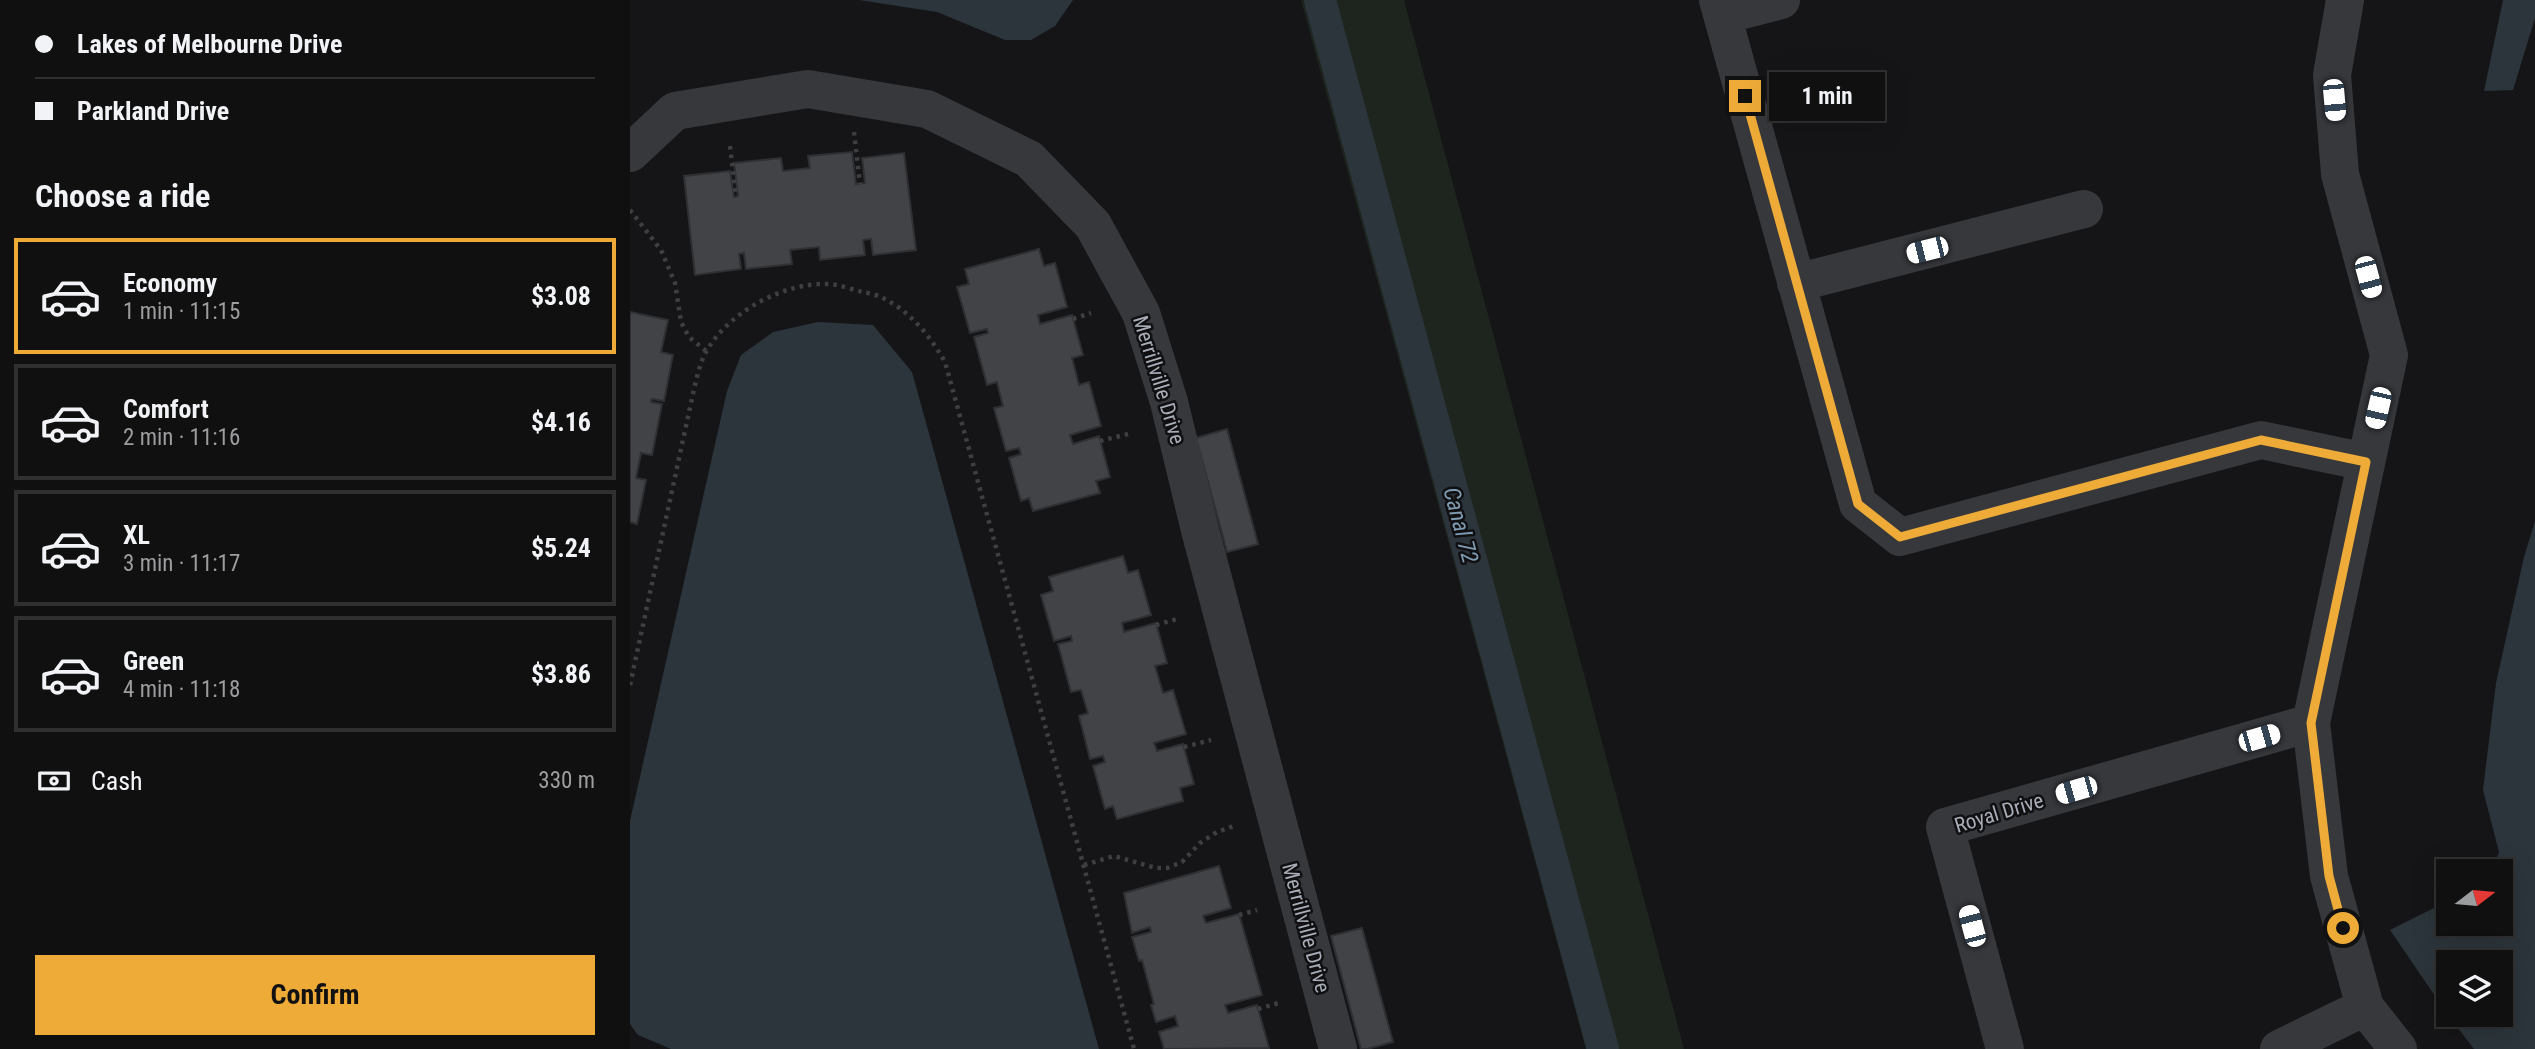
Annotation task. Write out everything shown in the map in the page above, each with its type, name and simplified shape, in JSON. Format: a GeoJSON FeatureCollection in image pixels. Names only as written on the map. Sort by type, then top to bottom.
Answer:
{"type":"FeatureCollection","features":[{"type":"Feature","properties":{"kind":"street"},"geometry":{"type":"LineString","coordinates":[[1780,0],[1720,8],[1858,504],[1900,537],[2261,440],[2366,462]]}},
{"type":"Feature","properties":{"kind":"street"},"geometry":{"type":"LineString","coordinates":[[2345,0],[2332,75],[2340,174],[2389,355],[2311,723],[2329,876],[2364,1007],[2398,1049]]}},
{"type":"Feature","properties":{"kind":"street","name":"Merrillville Drive"},"geometry":{"type":"LineString","coordinates":[[630,153],[675,111],[808,89],[926,109],[1029,159],[1093,225],[1141,313],[1169,402],[1200,530],[1338,1049]]}},
{"type":"Feature","properties":{"kind":"street"},"geometry":{"type":"LineString","coordinates":[[1796,284],[2084,209]]}},
{"type":"Feature","properties":{"kind":"street","name":"Royal Drive"},"geometry":{"type":"LineString","coordinates":[[2006,1049],[1945,827],[2311,723]]}},
{"type":"Feature","properties":{"kind":"street"},"geometry":{"type":"LineString","coordinates":[[2278,1049],[2364,1007]]}},
{"type":"Feature","properties":{"kind":"path"},"geometry":{"type":"LineString","coordinates":[[855,132],[860,184]]}},
{"type":"Feature","properties":{"kind":"path"},"geometry":{"type":"LineString","coordinates":[[730,146],[736,197]]}},
{"type":"Feature","properties":{"kind":"path"},"geometry":{"type":"LineString","coordinates":[[630,210],[662,250],[675,283],[681,321],[689,337],[706,351]]}},
{"type":"Feature","properties":{"kind":"path"},"geometry":{"type":"LineString","coordinates":[[630,685],[694,388],[700,363],[711,343],[734,318],[769,297],[797,288],[826,284],[881,297],[904,312],[930,337],[946,362],[1134,1049]]}},
{"type":"Feature","properties":{"kind":"path"},"geometry":{"type":"LineString","coordinates":[[1073,319],[1091,313]]}},
{"type":"Feature","properties":{"kind":"path"},"geometry":{"type":"LineString","coordinates":[[1100,441],[1128,434]]}},
{"type":"Feature","properties":{"kind":"path"},"geometry":{"type":"LineString","coordinates":[[1156,625],[1177,619]]}},
{"type":"Feature","properties":{"kind":"path"},"geometry":{"type":"LineString","coordinates":[[1184,747],[1211,740]]}},
{"type":"Feature","properties":{"kind":"path"},"geometry":{"type":"LineString","coordinates":[[1084,864],[1114,856],[1156,868],[1167,868],[1182,862],[1217,832],[1234,826]]}},
{"type":"Feature","properties":{"kind":"path"},"geometry":{"type":"LineString","coordinates":[[1239,915],[1257,910]]}},
{"type":"Feature","properties":{"kind":"path"},"geometry":{"type":"LineString","coordinates":[[1258,1009],[1282,1002]]}},
{"type":"Feature","properties":{"kind":"shaded area"},"geometry":{"type":"Polygon","coordinates":[[[859,0],[1073,0],[1055,26],[1031,40],[1005,40],[937,12],[859,0]]]}},
{"type":"Feature","properties":{"kind":"shaded area"},"geometry":{"type":"Polygon","coordinates":[[[1301,0],[1404,0],[1684,1049],[1586,1049],[1301,0]]]}},
{"type":"Feature","properties":{"kind":"shaded area"},"geometry":{"type":"Polygon","coordinates":[[[2503,0],[2535,0],[2535,18],[2513,90],[2484,91],[2503,0]]]}},
{"type":"Feature","properties":{"kind":"shaded area"},"geometry":{"type":"Polygon","coordinates":[[[818,322],[873,325],[912,372],[1099,1049],[671,1049],[638,1035],[630,1024],[630,821],[727,391],[741,355],[773,332],[818,322]]]}},
{"type":"Feature","properties":{"kind":"shaded area"},"geometry":{"type":"Polygon","coordinates":[[[2535,521],[2535,1049],[2474,1049],[2457,1027],[2513,1027],[2513,950],[2436,950],[2436,997],[2390,930],[2436,907],[2436,936],[2513,936],[2513,859],[2496,859],[2499,852],[2483,790],[2496,683],[2524,557],[2535,521]]]}},
{"type":"Feature","properties":{"kind":"building"},"geometry":{"type":"Polygon","coordinates":[[[852,152],[856,184],[865,183],[862,158],[904,153],[916,250],[873,255],[871,239],[863,240],[865,255],[820,260],[819,247],[790,250],[792,264],[746,269],[744,253],[739,254],[741,269],[695,275],[684,176],[730,171],[736,197],[734,163],[781,158],[783,171],[810,168],[808,156],[852,152]]]}},
{"type":"Feature","properties":{"kind":"building"},"geometry":{"type":"Polygon","coordinates":[[[1039,249],[1044,266],[1055,263],[1067,307],[1038,315],[1040,324],[1072,315],[1083,355],[1072,358],[1079,385],[1089,382],[1101,426],[1070,435],[1073,444],[1099,436],[1110,477],[1096,481],[1100,493],[1033,511],[1029,498],[1021,501],[1009,458],[1021,454],[1019,448],[1006,451],[994,408],[1003,406],[997,382],[987,385],[974,337],[988,333],[987,329],[970,333],[957,287],[969,284],[965,269],[1039,249]]]}},
{"type":"Feature","properties":{"kind":"building"},"geometry":{"type":"Polygon","coordinates":[[[630,312],[668,320],[661,352],[673,355],[664,401],[652,399],[651,402],[662,404],[652,455],[641,453],[636,478],[646,480],[637,524],[630,522],[630,312]]]}},
{"type":"Feature","properties":{"kind":"building"},"geometry":{"type":"Polygon","coordinates":[[[1227,429],[1258,544],[1227,552],[1196,438],[1227,429]]]}},
{"type":"Feature","properties":{"kind":"building"},"geometry":{"type":"Polygon","coordinates":[[[1123,556],[1128,573],[1138,570],[1151,615],[1122,623],[1124,632],[1156,623],[1167,663],[1155,666],[1163,693],[1173,690],[1186,734],[1154,743],[1157,751],[1183,744],[1194,784],[1180,788],[1183,801],[1117,819],[1113,806],[1105,809],[1093,766],[1105,762],[1103,756],[1090,759],[1079,716],[1088,713],[1081,690],[1071,692],[1058,644],[1072,641],[1071,636],[1054,641],[1041,595],[1053,591],[1049,577],[1123,556]]]}},
{"type":"Feature","properties":{"kind":"building"},"geometry":{"type":"Polygon","coordinates":[[[1219,866],[1231,908],[1203,916],[1206,923],[1239,914],[1262,995],[1225,1005],[1228,1013],[1257,1005],[1269,1048],[1164,1049],[1159,1032],[1178,1026],[1175,1016],[1156,1022],[1142,960],[1139,961],[1132,937],[1151,932],[1150,927],[1132,933],[1124,893],[1219,866]]]}},
{"type":"Feature","properties":{"kind":"building"},"geometry":{"type":"Polygon","coordinates":[[[1362,928],[1393,1042],[1367,1049],[1361,1049],[1331,936],[1362,928]]]}},
{"type":"Feature","properties":{"kind":"waterway","name":"Canal 72"},"geometry":{"type":"LineString","coordinates":[[1320,0],[1603,1049]]}},
{"type":"Feature","properties":{"kind":"route"},"geometry":{"type":"LineString","coordinates":[[1745,96],[1858,504],[1900,537],[2261,440],[2366,462],[2311,723],[2329,876],[2343,928]]}}]}
